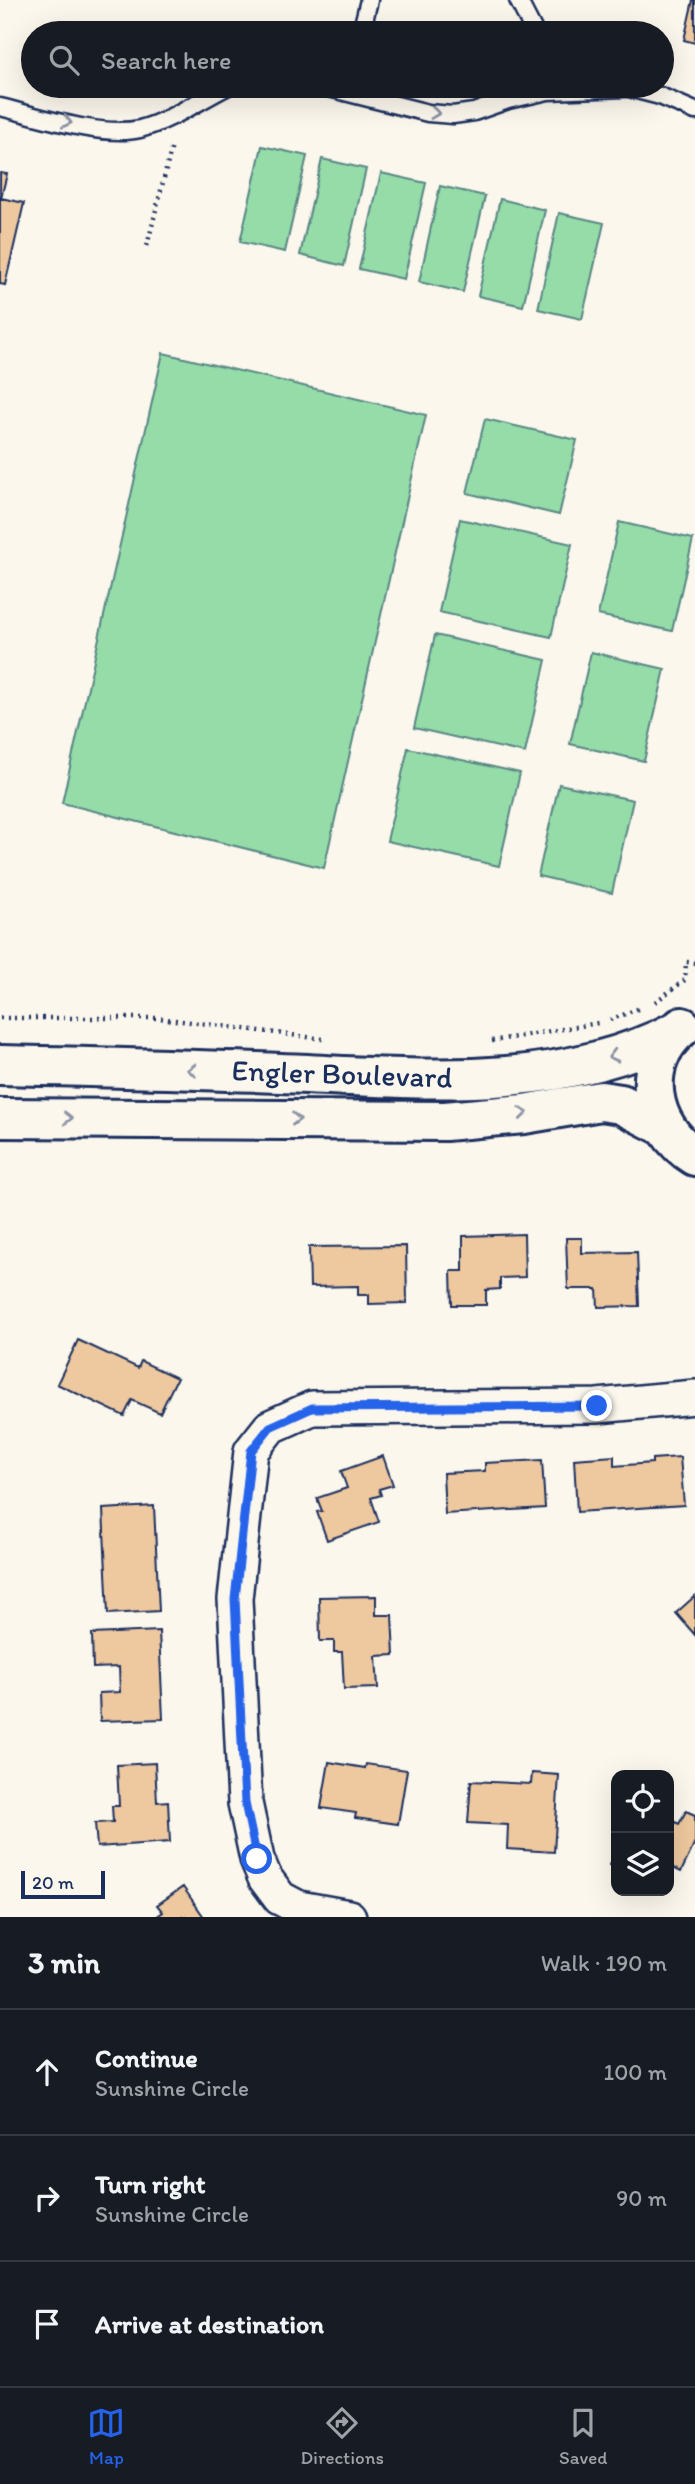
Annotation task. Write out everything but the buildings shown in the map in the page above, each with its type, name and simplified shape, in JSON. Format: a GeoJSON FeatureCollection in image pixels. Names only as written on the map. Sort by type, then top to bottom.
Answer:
{"type":"FeatureCollection","features":[{"type":"Feature","properties":{"kind":"main road","name":"Engler Boulevard"},"geometry":{"type":"LineString","coordinates":[[0,1065],[444,1079],[538,1074],[645,1048],[689,1021]]}},
{"type":"Feature","properties":{"kind":"main road"},"geometry":{"type":"LineString","coordinates":[[689,1021],[661,1054],[654,1080],[654,1096],[664,1126],[673,1139],[695,1156]]}},
{"type":"Feature","properties":{"kind":"main road","name":"Engler Boulevard"},"geometry":{"type":"LineString","coordinates":[[0,1118],[445,1121],[524,1114],[601,1101],[621,1104],[664,1126]]}},
{"type":"Feature","properties":{"kind":"street"},"geometry":{"type":"LineString","coordinates":[[349,1917],[299,1908],[280,1898],[265,1878],[257,1859],[245,1803],[235,1599],[251,1451],[270,1427],[312,1408],[597,1406],[695,1397]]}},
{"type":"Feature","properties":{"kind":"lane"},"geometry":{"type":"LineString","coordinates":[[364,21],[369,0]]}},
{"type":"Feature","properties":{"kind":"lane"},"geometry":{"type":"LineString","coordinates":[[520,2],[526,21]]}},
{"type":"Feature","properties":{"kind":"lane"},"geometry":{"type":"LineString","coordinates":[[520,2],[529,21]]}},
{"type":"Feature","properties":{"kind":"lane"},"geometry":{"type":"LineString","coordinates":[[0,107],[113,131],[139,129],[204,98]]}},
{"type":"Feature","properties":{"kind":"lane"},"geometry":{"type":"LineString","coordinates":[[379,98],[428,113],[453,115],[523,98]]}},
{"type":"Feature","properties":{"kind":"lane"},"geometry":{"type":"LineString","coordinates":[[490,107],[502,98]]}},
{"type":"Feature","properties":{"kind":"lane"},"geometry":{"type":"LineString","coordinates":[[665,98],[695,111]]}},
{"type":"Feature","properties":{"kind":"path"},"geometry":{"type":"LineString","coordinates":[[147,246],[172,146]]}},
{"type":"Feature","properties":{"kind":"path"},"geometry":{"type":"LineString","coordinates":[[484,1042],[607,1021],[657,1001],[685,980],[686,962],[695,963]]}},
{"type":"Feature","properties":{"kind":"path"},"geometry":{"type":"LineString","coordinates":[[0,1018],[159,1018],[328,1040]]}},
{"type":"Feature","properties":{"kind":"green space"},"geometry":{"type":"Polygon","coordinates":[[[262,146],[307,156],[285,252],[240,242],[262,146]]]}},
{"type":"Feature","properties":{"kind":"green space"},"geometry":{"type":"Polygon","coordinates":[[[322,159],[366,169],[344,266],[300,255],[322,159]]]}},
{"type":"Feature","properties":{"kind":"green space"},"geometry":{"type":"Polygon","coordinates":[[[381,173],[426,183],[404,279],[359,269],[381,173]]]}},
{"type":"Feature","properties":{"kind":"green space"},"geometry":{"type":"Polygon","coordinates":[[[440,186],[485,196],[463,292],[419,282],[440,186]]]}},
{"type":"Feature","properties":{"kind":"green space"},"geometry":{"type":"Polygon","coordinates":[[[500,199],[545,210],[523,306],[478,296],[500,199]]]}},
{"type":"Feature","properties":{"kind":"green space"},"geometry":{"type":"Polygon","coordinates":[[[559,213],[604,223],[582,319],[538,309],[559,213]]]}},
{"type":"Feature","properties":{"kind":"green space"},"geometry":{"type":"Polygon","coordinates":[[[163,353],[426,415],[324,868],[62,803],[163,353]]]}},
{"type":"Feature","properties":{"kind":"green space"},"geometry":{"type":"Polygon","coordinates":[[[485,419],[577,440],[559,515],[467,493],[485,419]]]}},
{"type":"Feature","properties":{"kind":"green space"},"geometry":{"type":"Polygon","coordinates":[[[460,519],[572,544],[551,637],[439,612],[460,519]]]}},
{"type":"Feature","properties":{"kind":"green space"},"geometry":{"type":"Polygon","coordinates":[[[619,522],[693,539],[672,631],[598,615],[619,522]]]}},
{"type":"Feature","properties":{"kind":"green space"},"geometry":{"type":"Polygon","coordinates":[[[435,635],[546,660],[525,753],[414,728],[435,635]]]}},
{"type":"Feature","properties":{"kind":"green space"},"geometry":{"type":"Polygon","coordinates":[[[591,652],[665,669],[644,761],[570,744],[591,652]]]}},
{"type":"Feature","properties":{"kind":"green space"},"geometry":{"type":"Polygon","coordinates":[[[408,748],[520,773],[499,866],[387,841],[408,748]]]}},
{"type":"Feature","properties":{"kind":"green space"},"geometry":{"type":"Polygon","coordinates":[[[559,784],[633,800],[612,893],[538,876],[559,784]]]}},
{"type":"Feature","properties":{"kind":"route"},"geometry":{"type":"LineString","coordinates":[[257,1859],[245,1803],[235,1599],[251,1451],[270,1427],[312,1408],[597,1406]]}}]}
